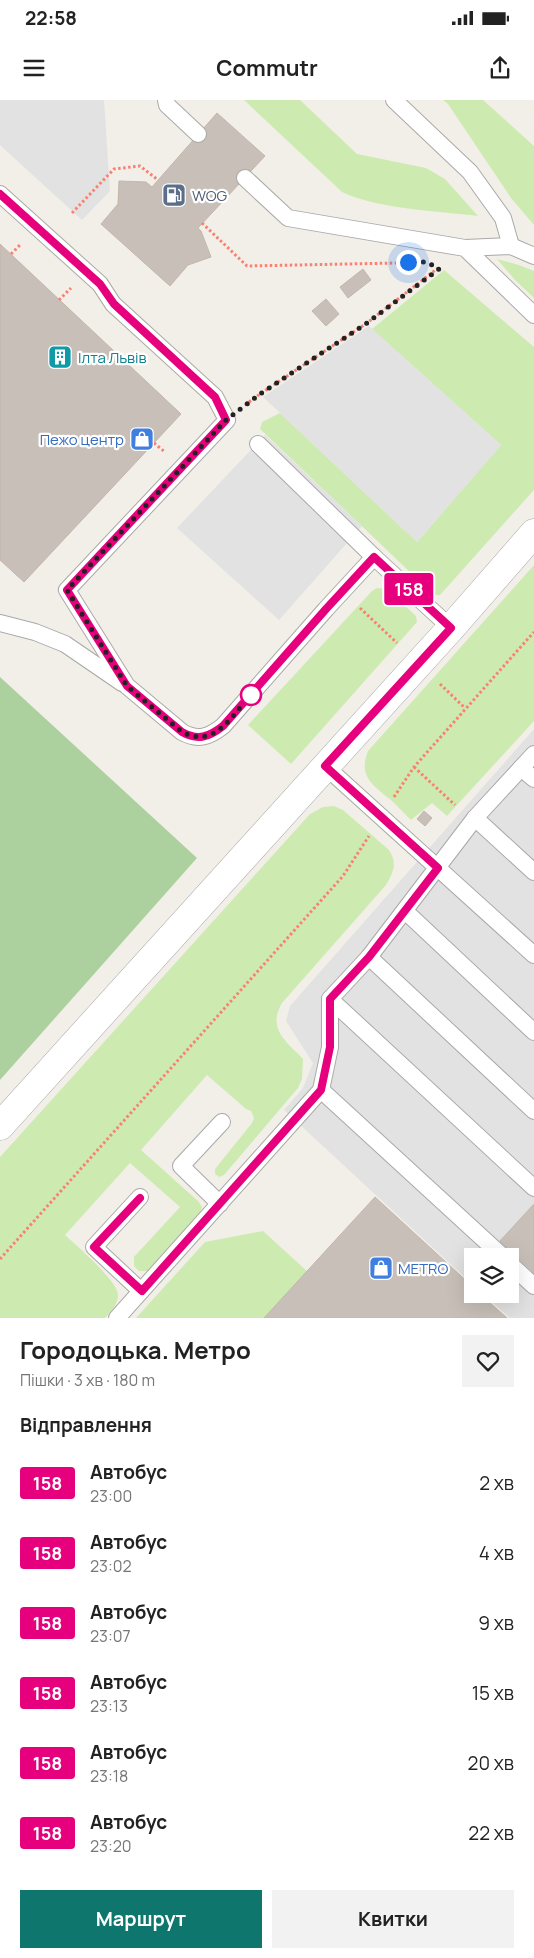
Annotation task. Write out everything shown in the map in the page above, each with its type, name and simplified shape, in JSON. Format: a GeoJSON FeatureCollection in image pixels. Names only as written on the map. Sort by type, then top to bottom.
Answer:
{"type":"FeatureCollection","features":[{"type":"Feature","properties":{"kind":"street"},"geometry":{"type":"LineString","coordinates":[[0,1126],[451,628],[534,533]]}},
{"type":"Feature","properties":{"kind":"lane"},"geometry":{"type":"LineString","coordinates":[[166,100],[167,104],[198,134]]}},
{"type":"Feature","properties":{"kind":"lane"},"geometry":{"type":"LineString","coordinates":[[394,100],[470,172],[503,218],[511,246]]}},
{"type":"Feature","properties":{"kind":"lane"},"geometry":{"type":"LineString","coordinates":[[245,178],[288,218],[465,248],[511,246],[534,256]]}},
{"type":"Feature","properties":{"kind":"lane"},"geometry":{"type":"LineString","coordinates":[[0,194],[100,284],[114,304],[215,397],[226,420],[67,590],[127,686]]}},
{"type":"Feature","properties":{"kind":"lane"},"geometry":{"type":"LineString","coordinates":[[465,248],[534,315]]}},
{"type":"Feature","properties":{"kind":"lane"},"geometry":{"type":"LineString","coordinates":[[258,444],[374,557],[451,628]]}},
{"type":"Feature","properties":{"kind":"lane"},"geometry":{"type":"LineString","coordinates":[[0,623],[35,632],[65,644],[127,686],[182,732],[192,737],[203,738],[214,734],[223,726],[374,557]]}},
{"type":"Feature","properties":{"kind":"lane"},"geometry":{"type":"LineString","coordinates":[[117,1318],[321,1090],[330,1047],[330,999],[369,957],[475,818],[534,754]]}},
{"type":"Feature","properties":{"kind":"lane"},"geometry":{"type":"LineString","coordinates":[[325,766],[534,955]]}},
{"type":"Feature","properties":{"kind":"lane"},"geometry":{"type":"LineString","coordinates":[[521,768],[534,779]]}},
{"type":"Feature","properties":{"kind":"lane"},"geometry":{"type":"LineString","coordinates":[[475,818],[534,872]]}},
{"type":"Feature","properties":{"kind":"lane"},"geometry":{"type":"LineString","coordinates":[[405,911],[534,1032]]}},
{"type":"Feature","properties":{"kind":"lane"},"geometry":{"type":"LineString","coordinates":[[369,957],[534,1111]]}},
{"type":"Feature","properties":{"kind":"lane"},"geometry":{"type":"LineString","coordinates":[[330,999],[534,1188]]}},
{"type":"Feature","properties":{"kind":"lane"},"geometry":{"type":"LineString","coordinates":[[321,1090],[493,1248]]}},
{"type":"Feature","properties":{"kind":"lane"},"geometry":{"type":"LineString","coordinates":[[220,1204],[181,1166],[222,1122]]}},
{"type":"Feature","properties":{"kind":"lane"},"geometry":{"type":"LineString","coordinates":[[140,1198],[94,1247],[142,1291]]}},
{"type":"Feature","properties":{"kind":"lane"},"geometry":{"type":"LineString","coordinates":[[519,1272],[534,1286]]}},
{"type":"Feature","properties":{"kind":"path"},"geometry":{"type":"LineString","coordinates":[[72,213],[114,169],[140,166],[158,180]]}},
{"type":"Feature","properties":{"kind":"path"},"geometry":{"type":"LineString","coordinates":[[202,223],[247,266],[398,262]]}},
{"type":"Feature","properties":{"kind":"path"},"geometry":{"type":"LineString","coordinates":[[226,420],[260,394],[367,323],[439,269],[433,265]]}},
{"type":"Feature","properties":{"kind":"path"},"geometry":{"type":"LineString","coordinates":[[59,300],[76,283]]}},
{"type":"Feature","properties":{"kind":"path"},"geometry":{"type":"LineString","coordinates":[[343,592],[398,644]]}},
{"type":"Feature","properties":{"kind":"path"},"geometry":{"type":"LineString","coordinates":[[391,801],[414,767],[534,632]]}},
{"type":"Feature","properties":{"kind":"path"},"geometry":{"type":"LineString","coordinates":[[433,678],[466,708]]}},
{"type":"Feature","properties":{"kind":"path"},"geometry":{"type":"LineString","coordinates":[[414,767],[456,806],[475,818]]}},
{"type":"Feature","properties":{"kind":"path"},"geometry":{"type":"LineString","coordinates":[[0,1259],[343,876],[371,833]]}},
{"type":"Feature","properties":{"kind":"green space"},"geometry":{"type":"Polygon","coordinates":[[[244,100],[300,100],[357,154],[426,168],[445,179],[478,216],[390,206],[356,198],[342,192],[244,100]]]}},
{"type":"Feature","properties":{"kind":"green space"},"geometry":{"type":"Polygon","coordinates":[[[443,100],[483,100],[534,146],[534,225],[511,198],[448,104],[443,100]]]}},
{"type":"Feature","properties":{"kind":"green space"},"geometry":{"type":"Polygon","coordinates":[[[497,259],[534,271],[534,298],[515,280],[497,259]]]}},
{"type":"Feature","properties":{"kind":"green space"},"geometry":{"type":"Polygon","coordinates":[[[444,270],[534,347],[534,490],[440,595],[434,595],[260,429],[262,422],[280,413],[417,542],[501,445],[372,329],[444,270]]]}},
{"type":"Feature","properties":{"kind":"green space"},"geometry":{"type":"Polygon","coordinates":[[[534,565],[534,721],[447,816],[432,803],[411,820],[369,780],[365,768],[368,751],[534,565]]]}},
{"type":"Feature","properties":{"kind":"green space"},"geometry":{"type":"Polygon","coordinates":[[[377,588],[387,589],[416,616],[417,622],[291,764],[248,725],[372,591],[377,588]]]}},
{"type":"Feature","properties":{"kind":"green space"},"geometry":{"type":"Polygon","coordinates":[[[0,677],[197,858],[0,1080],[0,677]]]}},
{"type":"Feature","properties":{"kind":"green space"},"geometry":{"type":"Polygon","coordinates":[[[334,806],[343,810],[389,850],[392,855],[394,868],[386,885],[282,1003],[278,1012],[277,1020],[281,1034],[303,1059],[302,1079],[298,1088],[224,1175],[219,1177],[215,1174],[215,1169],[254,1118],[251,1111],[246,1109],[207,1075],[141,1150],[198,1201],[202,1207],[199,1216],[148,1271],[139,1271],[134,1266],[134,1257],[180,1207],[130,1163],[65,1235],[111,1281],[118,1295],[112,1310],[105,1318],[0,1318],[0,1157],[310,814],[323,807],[334,806]]]}},
{"type":"Feature","properties":{"kind":"green space"},"geometry":{"type":"Polygon","coordinates":[[[263,1231],[308,1272],[264,1318],[136,1318],[205,1242],[263,1231]]]}},
{"type":"Feature","properties":{"kind":"shaded area"},"geometry":{"type":"Polygon","coordinates":[[[0,100],[104,100],[110,191],[82,220],[0,145],[0,100]]]}},
{"type":"Feature","properties":{"kind":"shaded area"},"geometry":{"type":"Polygon","coordinates":[[[369,326],[501,445],[417,542],[263,397],[369,326]]]}},
{"type":"Feature","properties":{"kind":"shaded area"},"geometry":{"type":"Polygon","coordinates":[[[265,435],[362,526],[279,620],[177,528],[265,435]]]}},
{"type":"Feature","properties":{"kind":"shaded area"},"geometry":{"type":"Polygon","coordinates":[[[534,729],[534,1318],[510,1318],[493,1303],[519,1303],[519,1248],[464,1248],[464,1277],[284,1110],[303,1088],[313,1063],[286,1021],[290,1006],[534,729]]]}},
{"type":"Feature","properties":{"kind":"building","name":"WOG"},"geometry":{"type":"Polygon","coordinates":[[[217,113],[265,156],[198,228],[201,231],[211,257],[188,265],[170,286],[101,224],[118,204],[119,181],[146,182],[152,187],[217,113]]]}},
{"type":"Feature","properties":{"kind":"building","name":"Ілта Львів"},"geometry":{"type":"Polygon","coordinates":[[[0,244],[181,414],[24,582],[0,560],[0,244]]]}},
{"type":"Feature","properties":{"kind":"building"},"geometry":{"type":"Polygon","coordinates":[[[363,269],[371,280],[348,298],[340,287],[363,269]]]}},
{"type":"Feature","properties":{"kind":"building"},"geometry":{"type":"Polygon","coordinates":[[[326,299],[339,314],[326,326],[312,311],[326,299]]]}},
{"type":"Feature","properties":{"kind":"building"},"geometry":{"type":"Polygon","coordinates":[[[424,811],[432,818],[425,826],[417,819],[424,811]]]}},
{"type":"Feature","properties":{"kind":"building","name":"METRO"},"geometry":{"type":"Polygon","coordinates":[[[375,1197],[464,1279],[464,1303],[490,1303],[507,1318],[264,1318],[375,1197]]]}},
{"type":"Feature","properties":{"kind":"building"},"geometry":{"type":"Polygon","coordinates":[[[534,1204],[534,1273],[519,1259],[519,1248],[507,1248],[500,1241],[534,1204]]]}},
{"type":"Feature","properties":{"kind":"bus line","name":"158"},"geometry":{"type":"LineString","coordinates":[[0,194],[100,284],[114,304],[215,397],[226,420],[67,590],[127,686],[182,732],[192,737],[203,738],[214,734],[374,557],[451,628],[325,766],[438,868],[369,957],[330,999],[330,1047],[321,1090],[142,1291],[94,1247],[140,1198]]}},
{"type":"Feature","properties":{"kind":"place","name":"WOG"},"geometry":{"type":"Point","coordinates":[174,195]}},
{"type":"Feature","properties":{"kind":"place","name":"Ілта Львів"},"geometry":{"type":"Point","coordinates":[60,357]}},
{"type":"Feature","properties":{"kind":"place","name":"Пежо центр"},"geometry":{"type":"Point","coordinates":[142,439]}},
{"type":"Feature","properties":{"kind":"place","name":"METRO"},"geometry":{"type":"Point","coordinates":[381,1268]}},
{"type":"Feature","properties":{"kind":"route"},"geometry":{"type":"LineString","coordinates":[[251,695],[214,734],[203,738],[192,737],[182,732],[127,686],[67,590],[226,420],[260,394],[367,323],[439,269],[427,262],[408,262]]}}]}
